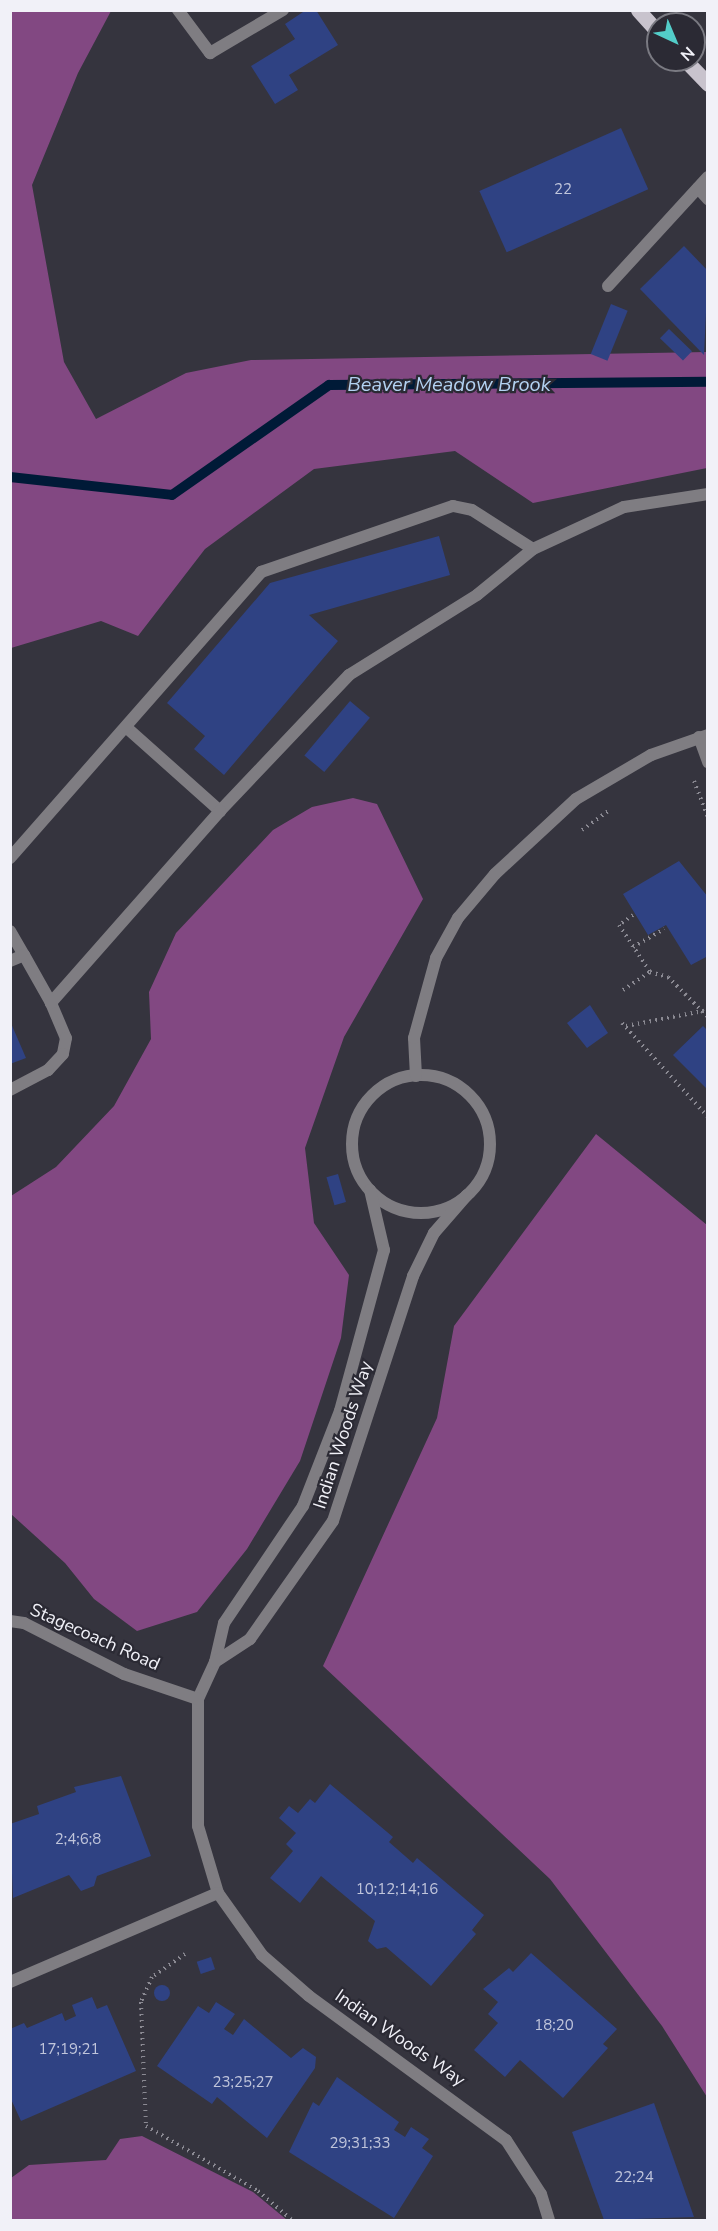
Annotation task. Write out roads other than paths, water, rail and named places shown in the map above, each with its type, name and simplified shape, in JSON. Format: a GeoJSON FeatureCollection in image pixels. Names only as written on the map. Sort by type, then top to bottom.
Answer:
{"type":"FeatureCollection","features":[{"type":"Feature","properties":{"kind":"main road"},"geometry":{"type":"LineString","coordinates":[[696,72],[708,84]]}},
{"type":"Feature","properties":{"kind":"street"},"geometry":{"type":"LineString","coordinates":[[178,10],[210,53],[283,10]]}},
{"type":"Feature","properties":{"kind":"street"},"geometry":{"type":"LineString","coordinates":[[608,286],[708,177]]}},
{"type":"Feature","properties":{"kind":"street"},"geometry":{"type":"LineString","coordinates":[[698,188],[708,199]]}},
{"type":"Feature","properties":{"kind":"street"},"geometry":{"type":"LineString","coordinates":[[51,1003],[220,811],[349,675],[477,595],[534,549],[624,507],[708,494]]}},
{"type":"Feature","properties":{"kind":"street"},"geometry":{"type":"LineString","coordinates":[[10,858],[127,728],[261,572],[453,506],[472,510],[534,549]]}},
{"type":"Feature","properties":{"kind":"street"},"geometry":{"type":"LineString","coordinates":[[127,728],[220,811]]}},
{"type":"Feature","properties":{"kind":"street"},"geometry":{"type":"LineString","coordinates":[[416,1076],[414,1038],[436,958],[458,918],[487,883],[576,799],[651,755],[703,736],[708,762]]}},
{"type":"Feature","properties":{"kind":"street"},"geometry":{"type":"LineString","coordinates":[[10,931],[51,1003],[66,1038],[63,1054],[54,1066],[13,1090]]}},
{"type":"Feature","properties":{"kind":"street"},"geometry":{"type":"LineString","coordinates":[[10,961],[24,955]]}},
{"type":"Feature","properties":{"kind":"street"},"geometry":{"type":"LineString","coordinates":[[416,1076],[457,1085],[485,1116],[489,1158],[467,1195],[444,1209],[417,1212],[391,1206],[370,1190],[352,1148],[357,1118],[387,1084],[416,1076]]}},
{"type":"Feature","properties":{"kind":"street","name":"Indian Woods Way"},"geometry":{"type":"LineString","coordinates":[[370,1190],[384,1250],[340,1411],[303,1506],[224,1623],[215,1662],[198,1699],[195,1801],[218,1893],[243,1933],[296,1986],[506,2140],[541,2194],[549,2220]]}},
{"type":"Feature","properties":{"kind":"street","name":"Indian Woods Way"},"geometry":{"type":"LineString","coordinates":[[215,1662],[250,1640],[333,1521],[417,1266],[434,1233],[467,1195]]}},
{"type":"Feature","properties":{"kind":"street","name":"Stagecoach Road"},"geometry":{"type":"LineString","coordinates":[[10,1621],[24,1623],[124,1674],[198,1699]]}},
{"type":"Feature","properties":{"kind":"street"},"geometry":{"type":"LineString","coordinates":[[10,1982],[218,1893]]}},
{"type":"Feature","properties":{"kind":"waterway","name":"Beaver Meadow Brook"},"geometry":{"type":"LineString","coordinates":[[10,477],[172,495],[329,385],[708,382]]}}]}
